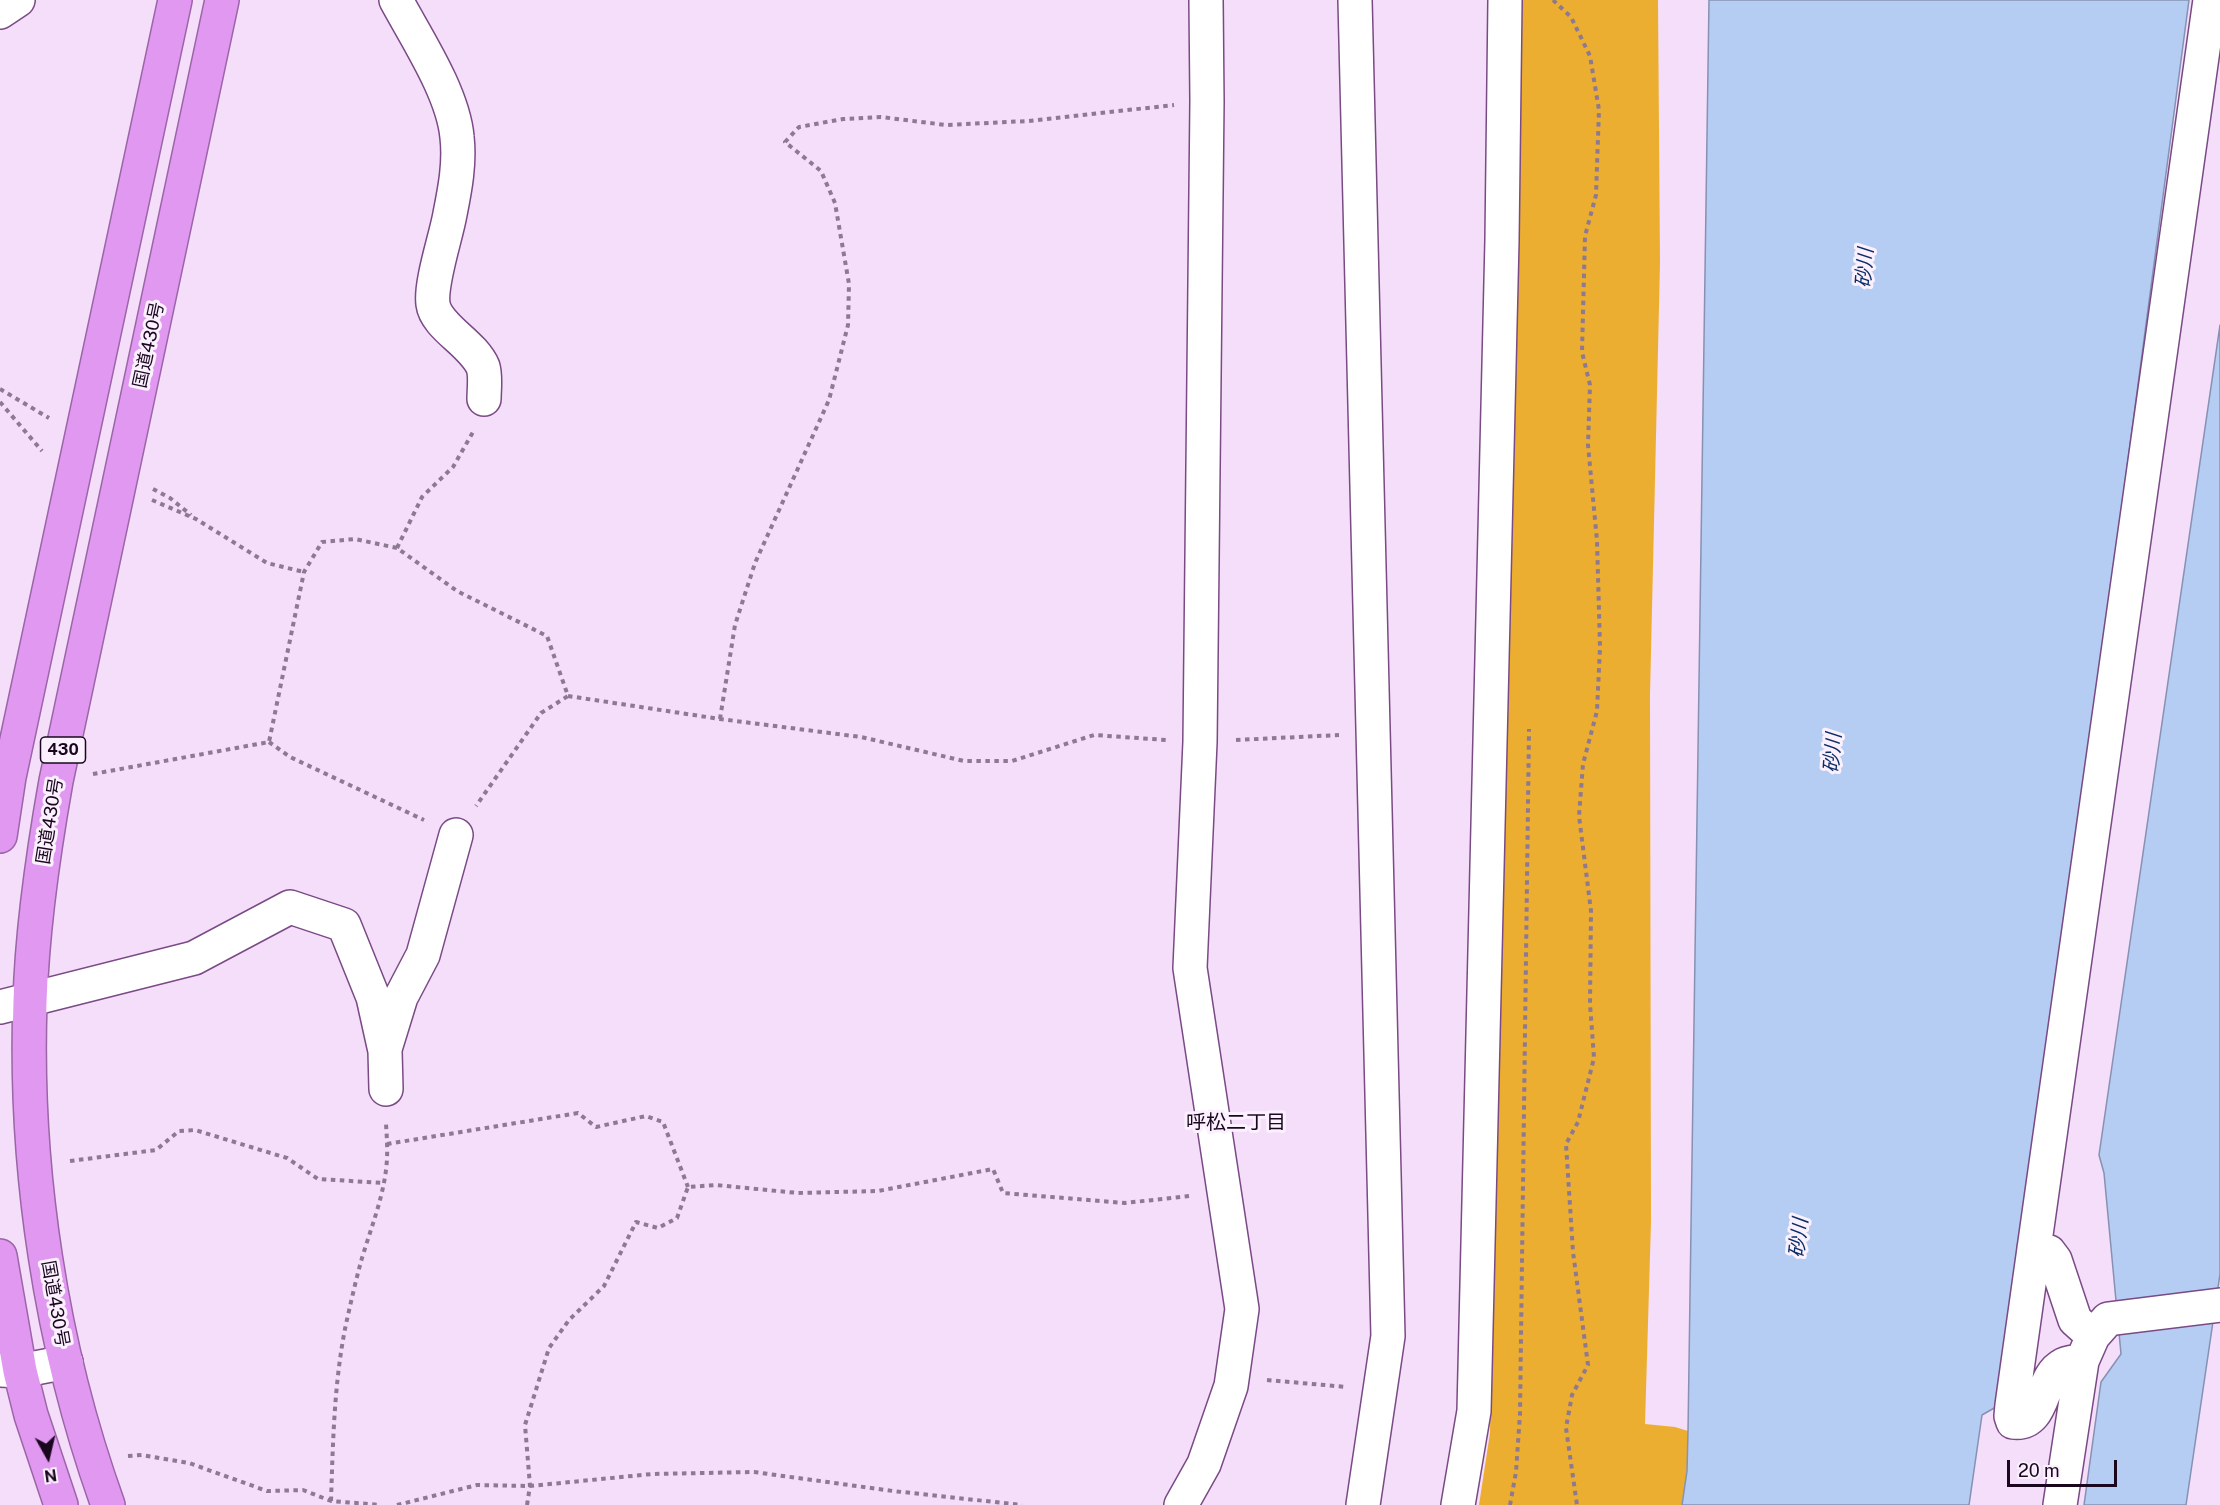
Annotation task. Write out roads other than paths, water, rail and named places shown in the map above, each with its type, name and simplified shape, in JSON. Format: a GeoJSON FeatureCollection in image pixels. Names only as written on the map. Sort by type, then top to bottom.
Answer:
{"type":"FeatureCollection","features":[{"type":"Feature","properties":{"kind":"highway","name":"430"},"geometry":{"type":"LineString","coordinates":[[0,836],[9,777],[175,0]]}},
{"type":"Feature","properties":{"kind":"highway","name":"国道430号"},"geometry":{"type":"LineString","coordinates":[[108,1505],[91,1456],[66,1362],[51,1281],[35,1165],[30,1095],[15,1003],[56,781],[222,0]]}},
{"type":"Feature","properties":{"kind":"highway"},"geometry":{"type":"LineString","coordinates":[[0,1256],[10,1371],[32,1415],[61,1505]]}},
{"type":"Feature","properties":{"kind":"street"},"geometry":{"type":"LineString","coordinates":[[0,12],[18,0]]}},
{"type":"Feature","properties":{"kind":"street"},"geometry":{"type":"LineString","coordinates":[[396,0],[448,98],[457,136],[457,180],[432,292],[433,307],[441,320],[475,352],[484,370],[484,399]]}},
{"type":"Feature","properties":{"kind":"street"},"geometry":{"type":"LineString","coordinates":[[1181,1505],[1204,1464],[1232,1377],[1242,1309],[1190,968],[1200,742],[1207,101],[1206,0]]}},
{"type":"Feature","properties":{"kind":"street"},"geometry":{"type":"LineString","coordinates":[[1355,0],[1388,1336],[1363,1505]]}},
{"type":"Feature","properties":{"kind":"street"},"geometry":{"type":"LineString","coordinates":[[1458,1505],[1474,1411],[1502,240],[1504,0]]}},
{"type":"Feature","properties":{"kind":"street"},"geometry":{"type":"LineString","coordinates":[[2210,0],[2012,1405],[2013,1422],[2021,1423],[2033,1416],[2041,1402],[2049,1377],[2094,1339],[2220,1305]]}},
{"type":"Feature","properties":{"kind":"street"},"geometry":{"type":"LineString","coordinates":[[385,1051],[401,997],[423,955],[456,835]]}},
{"type":"Feature","properties":{"kind":"street"},"geometry":{"type":"LineString","coordinates":[[15,1003],[194,958],[290,907],[344,925],[373,997],[385,1051],[386,1089]]}},
{"type":"Feature","properties":{"kind":"street"},"geometry":{"type":"LineString","coordinates":[[2034,1248],[2049,1252],[2055,1260],[2075,1320],[2094,1339]]}},
{"type":"Feature","properties":{"kind":"street"},"geometry":{"type":"LineString","coordinates":[[2060,1505],[2094,1339]]}},
{"type":"Feature","properties":{"kind":"street"},"geometry":{"type":"LineString","coordinates":[[10,1371],[66,1362]]}},
{"type":"Feature","properties":{"kind":"water","name":"砂川"},"geometry":{"type":"Polygon","coordinates":[[[1709,0],[2189,0],[2003,1403],[1982,1415],[1969,1505],[1682,1505],[1687,1471],[1688,1431],[1709,0]]]}},
{"type":"Feature","properties":{"kind":"water"},"geometry":{"type":"Polygon","coordinates":[[[2220,325],[2220,1274],[2186,1505],[2084,1505],[2101,1382],[2121,1354],[2104,1173],[2099,1155],[2220,325]]]}},
{"type":"Feature","properties":{"kind":"district","name":"呼松二丁目"},"geometry":{"type":"Point","coordinates":[1236,1123]}}]}
